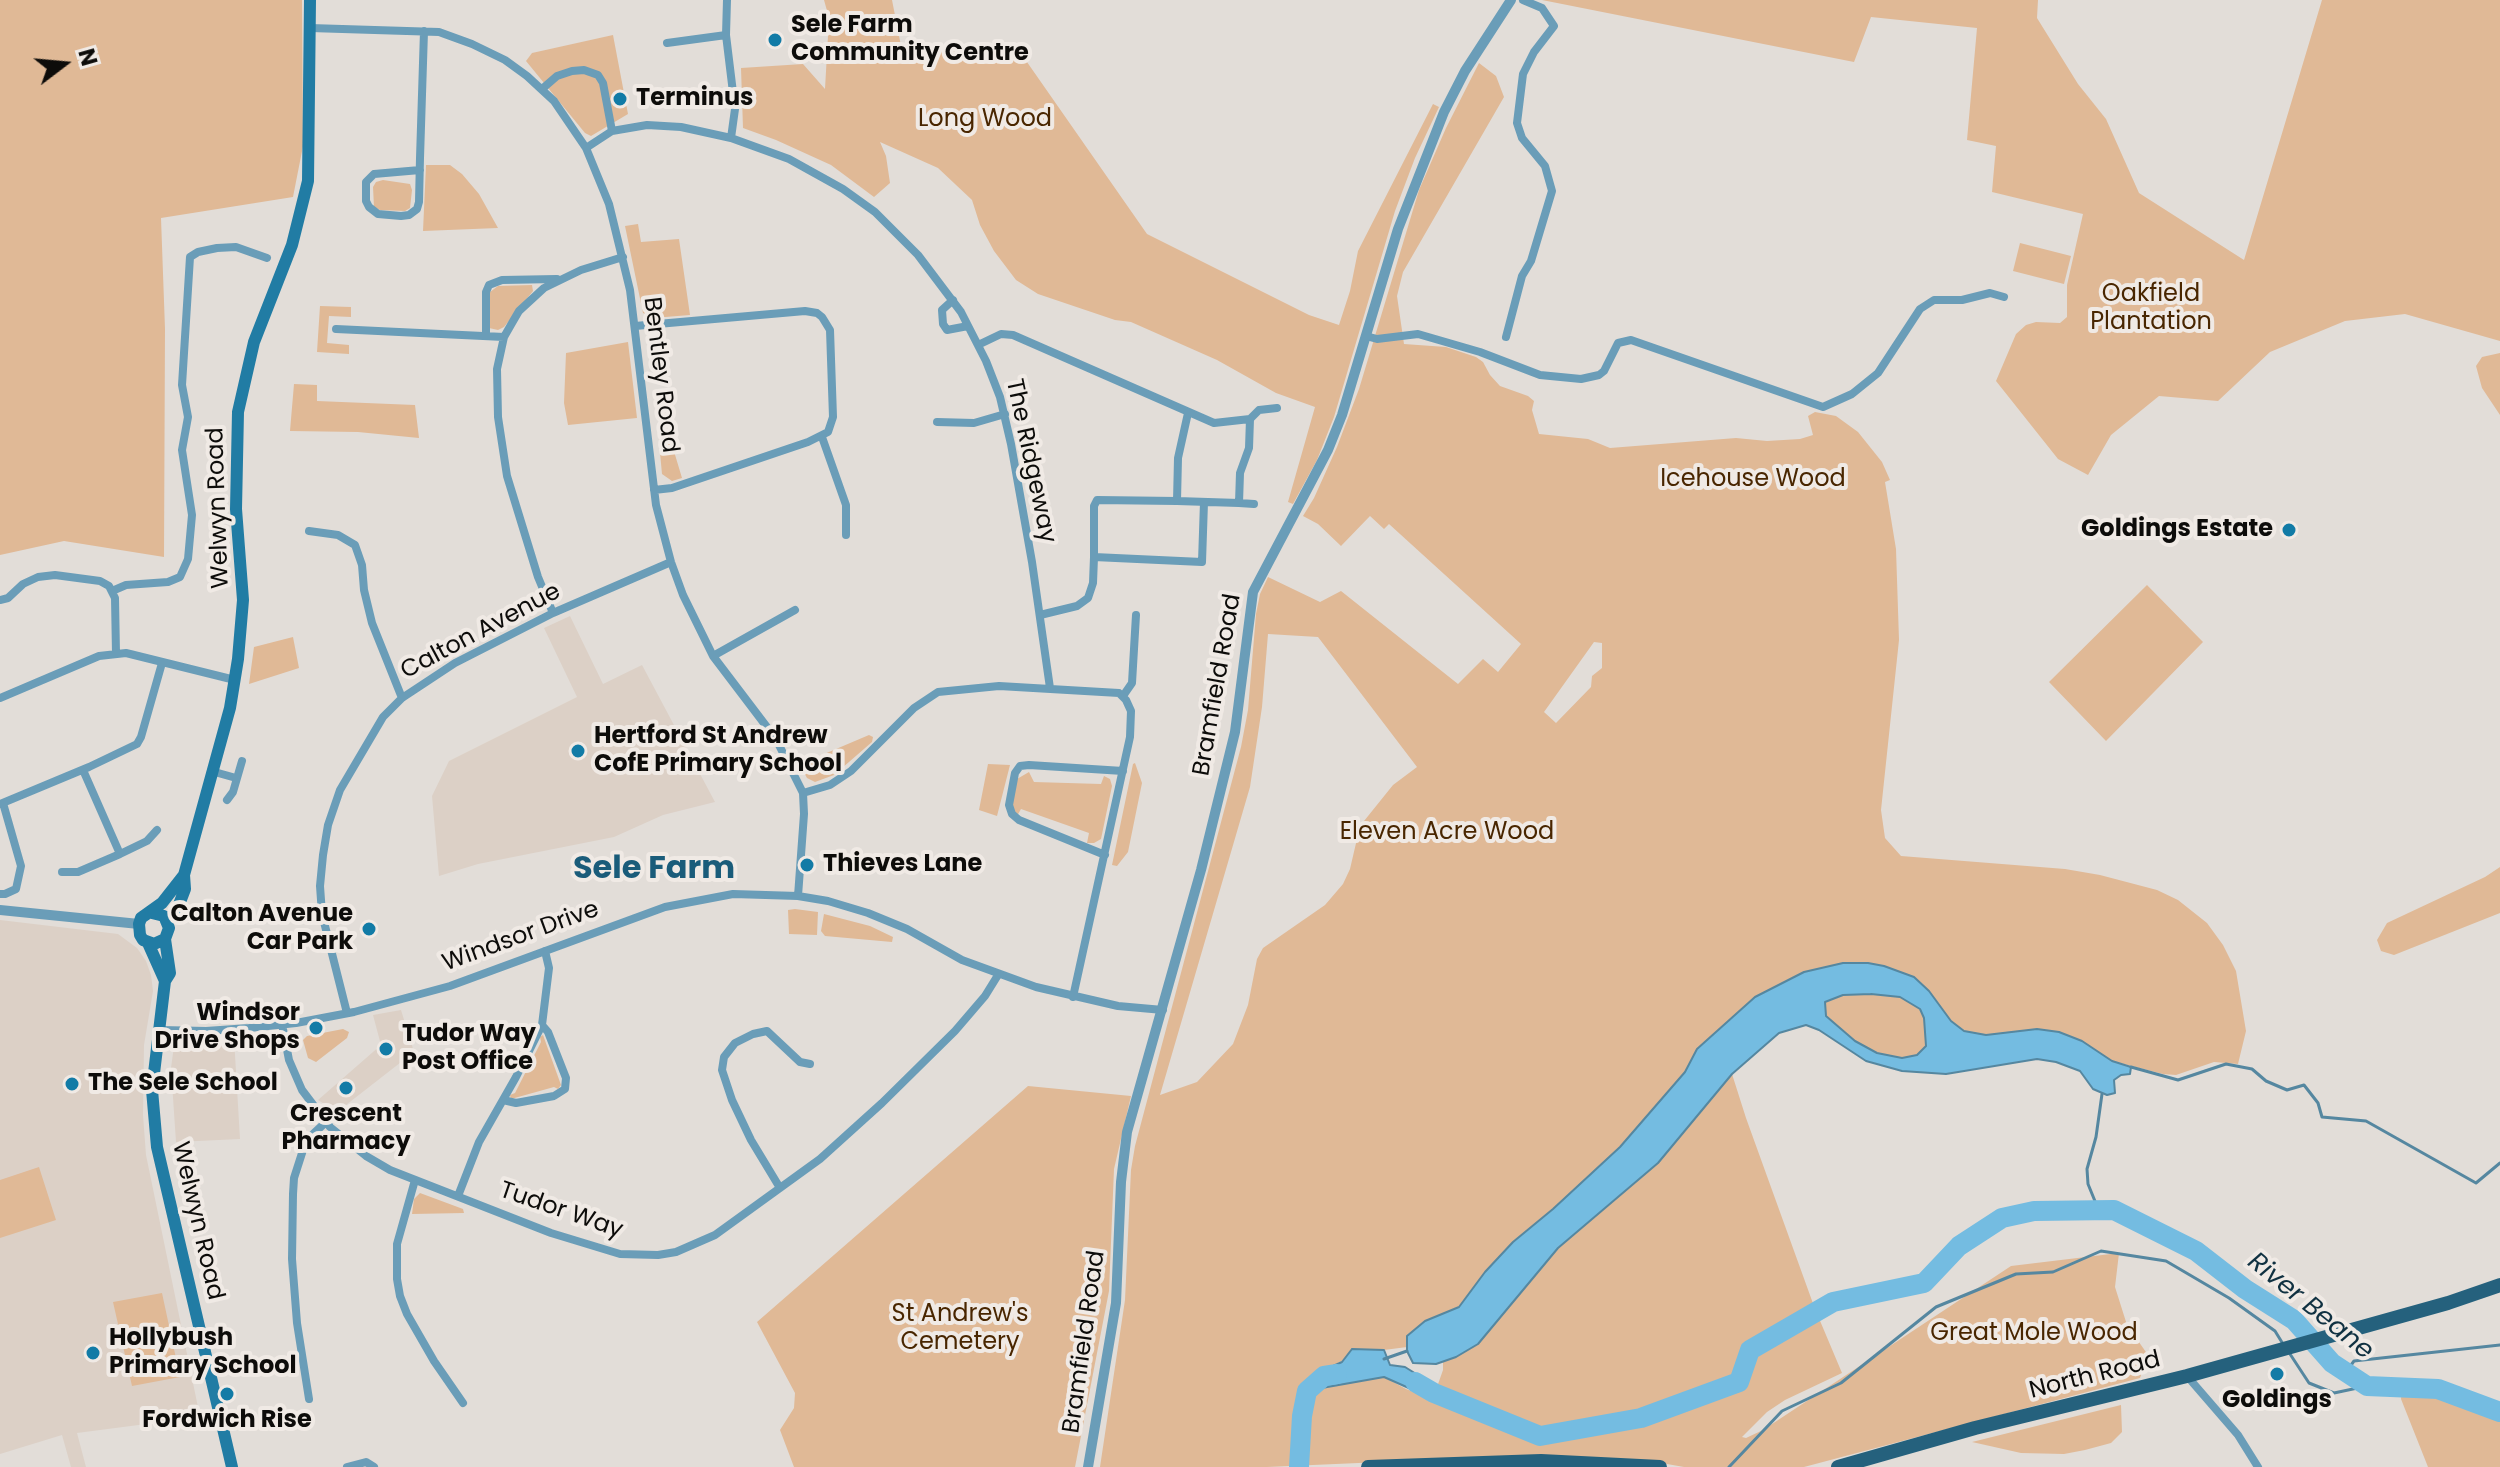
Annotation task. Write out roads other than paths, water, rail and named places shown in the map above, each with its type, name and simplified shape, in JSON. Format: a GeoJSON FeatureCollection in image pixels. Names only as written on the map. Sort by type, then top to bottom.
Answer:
{"type":"FeatureCollection","features":[{"type":"Feature","properties":{"kind":"main road","name":"Welwyn Road"},"geometry":{"type":"LineString","coordinates":[[168,921],[175,915],[185,889],[184,875],[235,680],[243,600],[236,509],[238,412],[254,342],[292,245],[308,181],[310,0]]}},
{"type":"Feature","properties":{"kind":"main road","name":"Welwyn Road"},"geometry":{"type":"LineString","coordinates":[[152,913],[184,875]]}},
{"type":"Feature","properties":{"kind":"main road"},"geometry":{"type":"LineString","coordinates":[[152,913],[164,916],[169,928],[165,939],[154,944],[148,943],[140,935],[139,924],[141,918],[152,913]]}},
{"type":"Feature","properties":{"kind":"main road","name":"Welwyn Road"},"geometry":{"type":"LineString","coordinates":[[165,939],[170,973],[165,981],[152,1090],[157,1147],[232,1467]]}},
{"type":"Feature","properties":{"kind":"main road","name":"Welwyn Road"},"geometry":{"type":"LineString","coordinates":[[148,943],[165,981]]}},
{"type":"Feature","properties":{"kind":"main road","name":"North Road"},"geometry":{"type":"LineString","coordinates":[[1838,1467],[2005,1420],[2187,1376],[2448,1303],[2500,1285]]}},
{"type":"Feature","properties":{"kind":"main road"},"geometry":{"type":"LineString","coordinates":[[1368,1467],[1541,1461],[1660,1467]]}},
{"type":"Feature","properties":{"kind":"street"},"geometry":{"type":"LineString","coordinates":[[727,0],[726,35],[735,109],[731,138]]}},
{"type":"Feature","properties":{"kind":"street","name":"Bramfield Road"},"geometry":{"type":"LineString","coordinates":[[1088,1467],[1116,1303],[1122,1157],[1235,732],[1253,592],[1328,450],[1342,415],[1398,229],[1423,161],[1465,71],[1511,0]]}},
{"type":"Feature","properties":{"kind":"street"},"geometry":{"type":"LineString","coordinates":[[1506,337],[1522,276],[1531,261],[1552,191],[1545,166],[1522,138],[1517,123],[1523,74],[1534,52],[1554,26],[1542,8],[1523,0]]}},
{"type":"Feature","properties":{"kind":"street","name":"Bentley Road"},"geometry":{"type":"LineString","coordinates":[[310,28],[424,31],[453,36],[489,51],[519,69],[542,89],[566,117],[586,148],[609,204],[623,257],[635,326],[654,490],[671,562],[713,656],[776,739],[803,793],[798,896]]}},
{"type":"Feature","properties":{"kind":"street"},"geometry":{"type":"LineString","coordinates":[[420,170],[378,172],[369,177],[366,201],[369,207],[378,214],[401,216],[414,213],[419,202],[420,170],[424,31]]}},
{"type":"Feature","properties":{"kind":"street"},"geometry":{"type":"LineString","coordinates":[[667,43],[726,35]]}},
{"type":"Feature","properties":{"kind":"street"},"geometry":{"type":"LineString","coordinates":[[542,89],[552,79],[572,71],[584,70],[598,75],[603,83],[612,131]]}},
{"type":"Feature","properties":{"kind":"street","name":"The Ridgeway"},"geometry":{"type":"LineString","coordinates":[[586,148],[612,131],[660,125],[731,138],[816,172],[882,219],[918,255],[953,300],[968,326],[993,379],[1005,414],[1050,688]]}},
{"type":"Feature","properties":{"kind":"street"},"geometry":{"type":"LineString","coordinates":[[112,591],[126,585],[168,582],[180,577],[188,559],[192,515],[182,450],[188,417],[182,385],[190,257],[208,250],[236,247],[267,258]]}},
{"type":"Feature","properties":{"kind":"street"},"geometry":{"type":"LineString","coordinates":[[553,613],[516,510],[501,445],[496,384],[504,337],[519,311],[544,288],[559,278],[623,257]]}},
{"type":"Feature","properties":{"kind":"street"},"geometry":{"type":"LineString","coordinates":[[486,335],[489,285],[502,280],[559,278]]}},
{"type":"Feature","properties":{"kind":"street"},"geometry":{"type":"LineString","coordinates":[[1366,336],[1377,339],[1418,334],[1480,352],[1528,372],[1568,379],[1599,375],[1618,343],[1631,340],[1823,407],[1852,394],[1878,373],[1920,309],[1934,300],[1962,300],[1990,293],[2004,297]]}},
{"type":"Feature","properties":{"kind":"street"},"geometry":{"type":"LineString","coordinates":[[953,300],[942,310],[943,324],[947,330],[968,326]]}},
{"type":"Feature","properties":{"kind":"street"},"geometry":{"type":"LineString","coordinates":[[635,326],[805,311],[817,313],[827,323],[830,338],[833,417],[831,428],[822,437],[672,488],[654,490]]}},
{"type":"Feature","properties":{"kind":"street"},"geometry":{"type":"LineString","coordinates":[[336,329],[504,337]]}},
{"type":"Feature","properties":{"kind":"street"},"geometry":{"type":"LineString","coordinates":[[978,345],[1001,334],[1013,335],[1218,424],[1250,419],[1259,410],[1277,408]]}},
{"type":"Feature","properties":{"kind":"street"},"geometry":{"type":"LineString","coordinates":[[1177,501],[1178,458],[1188,413]]}},
{"type":"Feature","properties":{"kind":"street"},"geometry":{"type":"LineString","coordinates":[[937,422],[974,423],[1005,414]]}},
{"type":"Feature","properties":{"kind":"street"},"geometry":{"type":"LineString","coordinates":[[1239,503],[1240,473],[1249,448],[1250,419]]}},
{"type":"Feature","properties":{"kind":"street"},"geometry":{"type":"LineString","coordinates":[[822,437],[846,505],[846,535]]}},
{"type":"Feature","properties":{"kind":"street"},"geometry":{"type":"LineString","coordinates":[[1040,615],[1077,606],[1088,598],[1093,583],[1094,506],[1097,500],[1254,504]]}},
{"type":"Feature","properties":{"kind":"street"},"geometry":{"type":"LineString","coordinates":[[1094,557],[1202,562],[1204,502]]}},
{"type":"Feature","properties":{"kind":"street"},"geometry":{"type":"LineString","coordinates":[[309,531],[338,535],[355,545],[362,565],[372,623],[402,698]]}},
{"type":"Feature","properties":{"kind":"street","name":"Calton Avenue"},"geometry":{"type":"LineString","coordinates":[[347,1013],[322,914],[320,886],[323,855],[328,825],[340,790],[383,717],[402,698],[455,663],[553,613],[671,562]]}},
{"type":"Feature","properties":{"kind":"street"},"geometry":{"type":"LineString","coordinates":[[0,600],[8,598],[23,584],[38,577],[55,575],[100,581],[112,591],[116,614],[116,654]]}},
{"type":"Feature","properties":{"kind":"street"},"geometry":{"type":"LineString","coordinates":[[713,656],[795,610]]}},
{"type":"Feature","properties":{"kind":"street"},"geometry":{"type":"LineString","coordinates":[[1123,696],[1132,683],[1136,615]]}},
{"type":"Feature","properties":{"kind":"street"},"geometry":{"type":"LineString","coordinates":[[0,698],[99,656],[126,653],[235,680]]}},
{"type":"Feature","properties":{"kind":"street"},"geometry":{"type":"LineString","coordinates":[[0,894],[16,889],[21,866],[2,804],[137,744],[162,663]]}},
{"type":"Feature","properties":{"kind":"street"},"geometry":{"type":"LineString","coordinates":[[803,793],[830,785],[851,771],[914,708],[938,692],[999,686],[1108,690],[1123,696],[1129,705],[1131,718],[1123,771],[1073,997]]}},
{"type":"Feature","properties":{"kind":"street"},"geometry":{"type":"LineString","coordinates":[[227,800],[242,761]]}},
{"type":"Feature","properties":{"kind":"street"},"geometry":{"type":"LineString","coordinates":[[1105,855],[1019,820],[1012,814],[1009,805],[1015,773],[1020,766],[1029,765],[1123,771]]}},
{"type":"Feature","properties":{"kind":"street"},"geometry":{"type":"LineString","coordinates":[[83,770],[120,854]]}},
{"type":"Feature","properties":{"kind":"street"},"geometry":{"type":"LineString","coordinates":[[211,771],[236,778]]}},
{"type":"Feature","properties":{"kind":"street"},"geometry":{"type":"LineString","coordinates":[[62,872],[78,872],[120,854],[147,841],[157,830]]}},
{"type":"Feature","properties":{"kind":"street","name":"Windsor Drive"},"geometry":{"type":"LineString","coordinates":[[161,1030],[206,1031],[282,1024],[347,1013],[450,986],[643,914],[687,901],[733,894],[798,896],[828,901],[902,927],[962,960],[998,975],[1073,997],[1118,1006],[1163,1010]]}},
{"type":"Feature","properties":{"kind":"street"},"geometry":{"type":"LineString","coordinates":[[0,910],[139,924]]}},
{"type":"Feature","properties":{"kind":"street"},"geometry":{"type":"LineString","coordinates":[[458,1196],[471,1160],[542,1025],[549,968],[545,951]]}},
{"type":"Feature","properties":{"kind":"street","name":"Tudor Way"},"geometry":{"type":"LineString","coordinates":[[282,1024],[296,1079],[326,1122],[366,1156],[415,1180],[595,1248],[641,1256],[676,1252],[715,1235],[820,1159],[905,1081],[975,1009],[998,975]]}},
{"type":"Feature","properties":{"kind":"street"},"geometry":{"type":"LineString","coordinates":[[503,1100],[510,1103],[529,1101],[554,1096],[565,1089],[566,1078],[548,1032],[542,1025]]}},
{"type":"Feature","properties":{"kind":"street"},"geometry":{"type":"LineString","coordinates":[[780,1188],[751,1140],[732,1100],[722,1070],[724,1057],[735,1043],[767,1031],[800,1062],[810,1064]]}},
{"type":"Feature","properties":{"kind":"street"},"geometry":{"type":"LineString","coordinates":[[309,1399],[296,1310],[293,1194],[294,1178],[303,1150],[312,1135],[326,1122]]}},
{"type":"Feature","properties":{"kind":"street"},"geometry":{"type":"LineString","coordinates":[[415,1180],[397,1244],[398,1287],[414,1325],[463,1403]]}},
{"type":"Feature","properties":{"kind":"street"},"geometry":{"type":"LineString","coordinates":[[2187,1376],[2238,1435],[2258,1467]]}},
{"type":"Feature","properties":{"kind":"street"},"geometry":{"type":"LineString","coordinates":[[347,1467],[366,1462],[374,1467]]}},
{"type":"Feature","properties":{"kind":"water"},"geometry":{"type":"Polygon","coordinates":[[[1843,963],[1884,966],[1914,977],[1929,991],[1951,1021],[1964,1031],[1986,1035],[2037,1029],[2059,1032],[2082,1041],[2112,1061],[2131,1067],[2130,1074],[2114,1080],[2115,1093],[2107,1095],[2093,1089],[2080,1071],[2056,1062],[2037,1059],[1946,1074],[1902,1071],[1866,1061],[1819,1030],[1806,1025],[1779,1033],[1732,1074],[1658,1163],[1558,1248],[1478,1344],[1436,1364],[1413,1363],[1407,1351],[1407,1336],[1425,1321],[1459,1307],[1513,1242],[1620,1147],[1685,1072],[1697,1049],[1755,997],[1804,972],[1843,963]],[[1843,995],[1825,1002],[1826,1016],[1855,1041],[1877,1053],[1902,1058],[1917,1055],[1926,1046],[1924,1018],[1920,1009],[1900,997],[1843,995]]]}},
{"type":"Feature","properties":{"kind":"water"},"geometry":{"type":"Polygon","coordinates":[[[1352,1349],[1384,1350],[1390,1365],[1405,1367],[1437,1387],[1438,1401],[1384,1377],[1316,1389],[1310,1382],[1315,1374],[1342,1362],[1352,1349]]]}},
{"type":"Feature","properties":{"kind":"waterway"},"geometry":{"type":"LineString","coordinates":[[2131,1067],[2178,1080],[2226,1064],[2252,1069],[2266,1081],[2287,1090],[2304,1085],[2318,1103],[2322,1117],[2366,1121],[2476,1183],[2500,1163]]}},
{"type":"Feature","properties":{"kind":"waterway"},"geometry":{"type":"LineString","coordinates":[[2099,1211],[2088,1184],[2087,1169],[2096,1137],[2102,1094]]}},
{"type":"Feature","properties":{"kind":"waterway","name":"River Beane"},"geometry":{"type":"LineString","coordinates":[[1415,1382],[1434,1393],[1540,1436],[1641,1418],[1739,1382],[1750,1350],[1833,1302],[1924,1283],[1959,1246],[2002,1218],[2034,1211],[2114,1210],[2196,1251],[2245,1289],[2294,1320],[2332,1363],[2367,1386],[2438,1389],[2500,1412]]}},
{"type":"Feature","properties":{"kind":"waterway"},"geometry":{"type":"LineString","coordinates":[[1729,1467],[1782,1411],[1841,1383],[1936,1307],[2016,1274],[2053,1272],[2101,1251],[2166,1261],[2229,1298],[2275,1331],[2283,1344]]}},
{"type":"Feature","properties":{"kind":"waterway"},"geometry":{"type":"LineString","coordinates":[[2346,1372],[2354,1361],[2500,1345]]}},
{"type":"Feature","properties":{"kind":"waterway"},"geometry":{"type":"LineString","coordinates":[[1384,1359],[1407,1351]]}},
{"type":"Feature","properties":{"kind":"waterway"},"geometry":{"type":"LineString","coordinates":[[2290,1354],[2309,1383],[2334,1393],[2367,1386]]}},
{"type":"Feature","properties":{"kind":"waterway","name":"River Beane"},"geometry":{"type":"LineString","coordinates":[[1299,1467],[1307,1391],[1324,1376],[1337,1374]]}},
{"type":"Feature","properties":{"kind":"place","name":"Sele Farm Community Centre"},"geometry":{"type":"Point","coordinates":[775,40]}},
{"type":"Feature","properties":{"kind":"place","name":"Terminus"},"geometry":{"type":"Point","coordinates":[620,99]}},
{"type":"Feature","properties":{"kind":"place","name":"Goldings Estate"},"geometry":{"type":"Point","coordinates":[2289,530]}},
{"type":"Feature","properties":{"kind":"place","name":"Hertford St Andrew CofE Primary School"},"geometry":{"type":"Point","coordinates":[578,751]}},
{"type":"Feature","properties":{"kind":"place","name":"Thieves Lane"},"geometry":{"type":"Point","coordinates":[807,865]}},
{"type":"Feature","properties":{"kind":"place","name":"Calton Avenue Car Park"},"geometry":{"type":"Point","coordinates":[369,929]}},
{"type":"Feature","properties":{"kind":"place","name":"Windsor Drive Shops"},"geometry":{"type":"Point","coordinates":[316,1028]}},
{"type":"Feature","properties":{"kind":"place","name":"Tudor Way Post Office"},"geometry":{"type":"Point","coordinates":[386,1049]}},
{"type":"Feature","properties":{"kind":"place","name":"The Sele School"},"geometry":{"type":"Point","coordinates":[72,1084]}},
{"type":"Feature","properties":{"kind":"place","name":"Crescent Pharmacy"},"geometry":{"type":"Point","coordinates":[346,1088]}},
{"type":"Feature","properties":{"kind":"place","name":"Hollybush Primary School"},"geometry":{"type":"Point","coordinates":[93,1353]}},
{"type":"Feature","properties":{"kind":"place","name":"Goldings"},"geometry":{"type":"Point","coordinates":[2277,1374]}},
{"type":"Feature","properties":{"kind":"place","name":"Fordwich Rise"},"geometry":{"type":"Point","coordinates":[227,1394]}},
{"type":"Feature","properties":{"kind":"district","name":"Sele Farm"},"geometry":{"type":"Point","coordinates":[654,870]}},
{"type":"Feature","properties":{"kind":"park label","name":"Long Wood"},"geometry":{"type":"Point","coordinates":[985,120]}},
{"type":"Feature","properties":{"kind":"park label","name":"Oakfield Plantation"},"geometry":{"type":"Point","coordinates":[2151,309]}},
{"type":"Feature","properties":{"kind":"park label","name":"Icehouse Wood"},"geometry":{"type":"Point","coordinates":[1753,480]}},
{"type":"Feature","properties":{"kind":"park label","name":"Eleven Acre Wood"},"geometry":{"type":"Point","coordinates":[1447,833]}},
{"type":"Feature","properties":{"kind":"park label","name":"St Andrew's Cemetery"},"geometry":{"type":"Point","coordinates":[960,1329]}},
{"type":"Feature","properties":{"kind":"park label","name":"Great Mole Wood"},"geometry":{"type":"Point","coordinates":[2034,1334]}}]}
